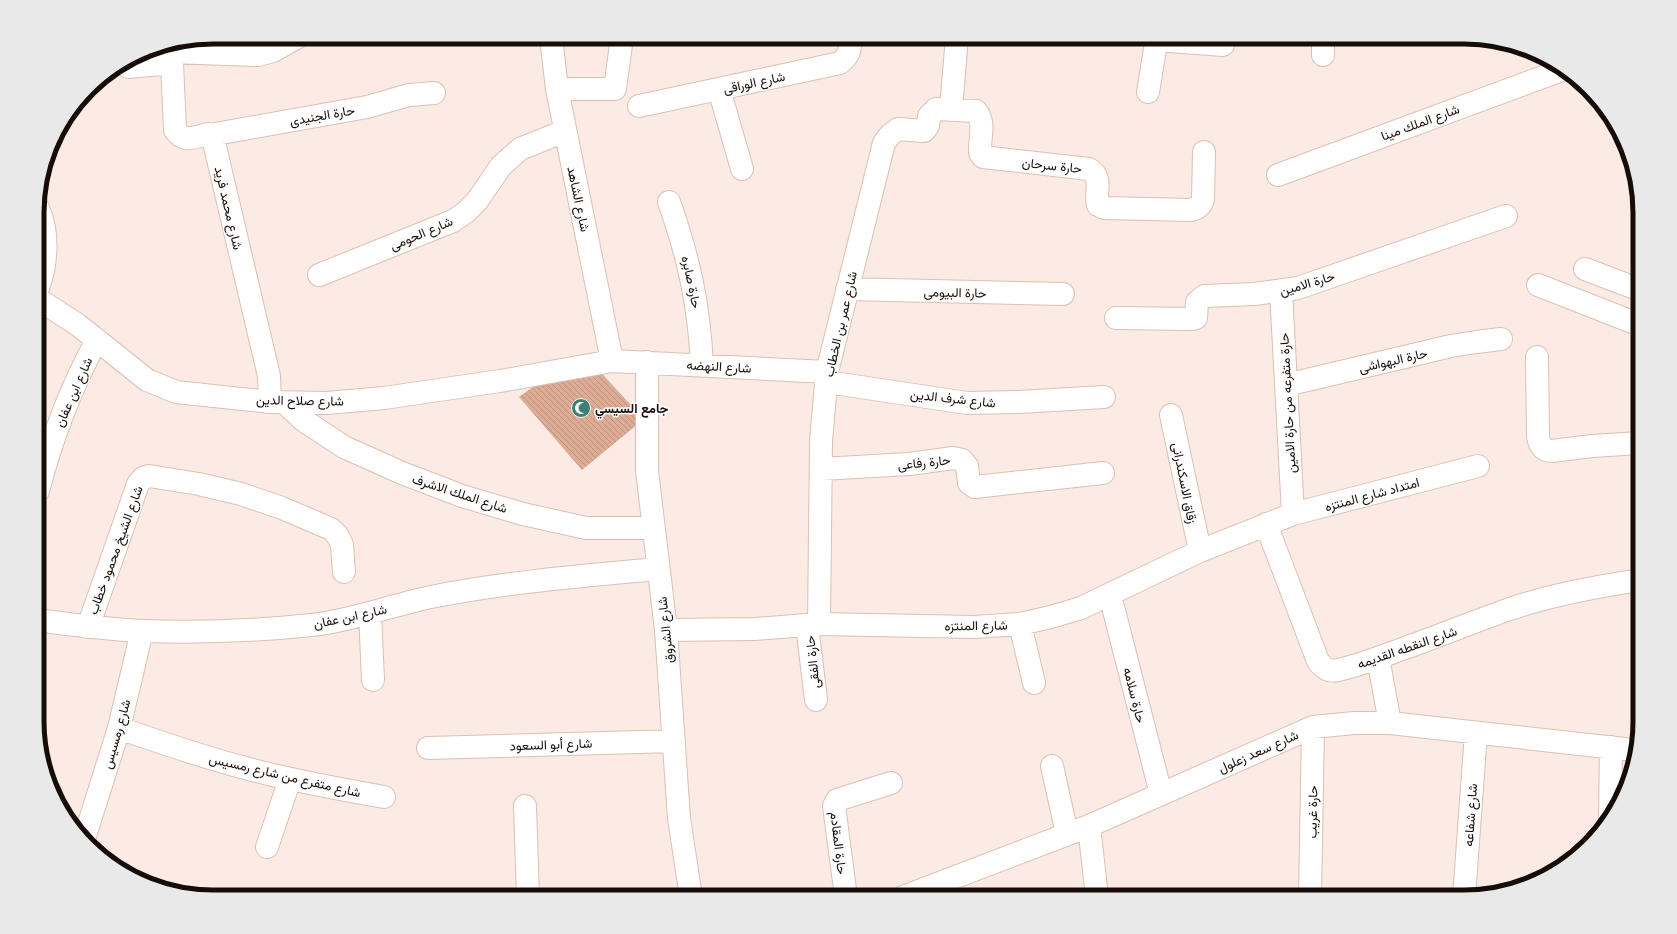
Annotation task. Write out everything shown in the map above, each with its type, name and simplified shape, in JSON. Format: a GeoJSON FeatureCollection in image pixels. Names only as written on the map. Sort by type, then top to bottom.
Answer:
{"type":"FeatureCollection","features":[{"type":"Feature","properties":{"kind":"street"},"geometry":{"type":"LineString","coordinates":[[130,66],[170,54],[258,55],[273,51],[286,44]]}},
{"type":"Feature","properties":{"kind":"street","name":"شارع الشاهد"},"geometry":{"type":"LineString","coordinates":[[552,44],[557,89],[612,361]]}},
{"type":"Feature","properties":{"kind":"street"},"geometry":{"type":"LineString","coordinates":[[557,89],[615,89],[621,44]]}},
{"type":"Feature","properties":{"kind":"street","name":"شارع الوراقى"},"geometry":{"type":"LineString","coordinates":[[639,106],[840,63],[848,57],[851,44]]}},
{"type":"Feature","properties":{"kind":"street"},"geometry":{"type":"LineString","coordinates":[[951,109],[957,44]]}},
{"type":"Feature","properties":{"kind":"street"},"geometry":{"type":"LineString","coordinates":[[1148,92],[1156,44]]}},
{"type":"Feature","properties":{"kind":"street"},"geometry":{"type":"LineString","coordinates":[[1212,44],[1223,45]]}},
{"type":"Feature","properties":{"kind":"street"},"geometry":{"type":"LineString","coordinates":[[170,54],[175,130],[178,135],[184,138],[210,135]]}},
{"type":"Feature","properties":{"kind":"street","name":"شارع الملك مينا"},"geometry":{"type":"LineString","coordinates":[[1278,175],[1556,72]]}},
{"type":"Feature","properties":{"kind":"street"},"geometry":{"type":"LineString","coordinates":[[719,89],[742,169]]}},
{"type":"Feature","properties":{"kind":"street","name":"حارة الجنيدى"},"geometry":{"type":"LineString","coordinates":[[210,135],[367,107],[409,95],[434,93]]}},
{"type":"Feature","properties":{"kind":"street","name":"حارة سرحان"},"geometry":{"type":"LineString","coordinates":[[921,132],[927,128],[929,116],[936,109],[976,111],[982,120],[980,153],[983,157],[1089,169],[1093,171],[1098,179],[1097,201],[1101,207],[1192,210],[1197,208],[1201,205],[1203,199],[1204,152]]}},
{"type":"Feature","properties":{"kind":"street","name":"شارع عمر بن الخطاب"},"geometry":{"type":"LineString","coordinates":[[813,624],[821,469],[821,441],[827,377],[847,289],[884,144],[890,135],[898,129],[921,132]]}},
{"type":"Feature","properties":{"kind":"street","name":"شارع الحومى"},"geometry":{"type":"LineString","coordinates":[[318,275],[452,221],[466,212],[477,201],[501,166],[520,148],[565,131]]}},
{"type":"Feature","properties":{"kind":"street","name":"شارع محمد فريد"},"geometry":{"type":"LineString","coordinates":[[210,135],[213,138],[269,376],[277,403]]}},
{"type":"Feature","properties":{"kind":"street","name":"حارة صابره"},"geometry":{"type":"LineString","coordinates":[[669,202],[683,241],[693,281],[698,308],[702,365]]}},
{"type":"Feature","properties":{"kind":"street","name":"حارة الامين"},"geometry":{"type":"LineString","coordinates":[[1116,318],[1192,320],[1196,318],[1197,302],[1204,296],[1254,294],[1281,291],[1314,282],[1506,216]]}},
{"type":"Feature","properties":{"kind":"street"},"geometry":{"type":"LineString","coordinates":[[44,231],[44,267]]}},
{"type":"Feature","properties":{"kind":"street"},"geometry":{"type":"LineString","coordinates":[[1586,269],[1633,287]]}},
{"type":"Feature","properties":{"kind":"street"},"geometry":{"type":"LineString","coordinates":[[1538,285],[1633,322]]}},
{"type":"Feature","properties":{"kind":"street","name":"حارة البيومى"},"geometry":{"type":"LineString","coordinates":[[847,289],[1063,294]]}},
{"type":"Feature","properties":{"kind":"street","name":"حارة متفرعه من حارة الامين"},"geometry":{"type":"LineString","coordinates":[[1281,291],[1293,514]]}},
{"type":"Feature","properties":{"kind":"street","name":"شارع صلاح الدين"},"geometry":{"type":"LineString","coordinates":[[44,303],[78,325],[147,380],[176,392],[277,403],[328,403],[391,397],[500,381],[612,361]]}},
{"type":"Feature","properties":{"kind":"street","name":"حارة البهواشى"},"geometry":{"type":"LineString","coordinates":[[1286,385],[1451,346],[1501,339]]}},
{"type":"Feature","properties":{"kind":"street","name":"شارع ابن عفان"},"geometry":{"type":"LineString","coordinates":[[44,454],[79,373],[97,340]]}},
{"type":"Feature","properties":{"kind":"street"},"geometry":{"type":"LineString","coordinates":[[1537,357],[1538,436],[1542,448],[1547,451],[1552,451],[1592,446],[1633,443]]}},
{"type":"Feature","properties":{"kind":"street","name":"شارع النهضه"},"geometry":{"type":"LineString","coordinates":[[612,361],[702,365],[827,377]]}},
{"type":"Feature","properties":{"kind":"street","name":"شارع الشروق"},"geometry":{"type":"LineString","coordinates":[[647,362],[647,471],[666,630],[679,818],[690,890]]}},
{"type":"Feature","properties":{"kind":"street","name":"شارع شرف الدين"},"geometry":{"type":"LineString","coordinates":[[827,377],[967,402],[993,404],[1104,397]]}},
{"type":"Feature","properties":{"kind":"street","name":"شارع الملك الاشرف"},"geometry":{"type":"LineString","coordinates":[[277,403],[344,447],[402,474],[462,496],[523,514],[586,528],[653,528]]}},
{"type":"Feature","properties":{"kind":"street","name":"زقاق الاسكندرانى"},"geometry":{"type":"LineString","coordinates":[[1171,415],[1200,551]]}},
{"type":"Feature","properties":{"kind":"street","name":"حارة رفاعى"},"geometry":{"type":"LineString","coordinates":[[821,469],[902,465],[953,458],[962,460],[967,466],[969,483],[975,487],[1103,473]]}},
{"type":"Feature","properties":{"kind":"street","name":"امتداد شارع المنتزه"},"geometry":{"type":"LineString","coordinates":[[1266,524],[1293,514],[1478,466]]}},
{"type":"Feature","properties":{"kind":"street","name":"شارع الشيخ محمود خطاب"},"geometry":{"type":"LineString","coordinates":[[88,627],[138,484],[143,478],[149,476],[199,484],[241,494],[282,508],[332,529],[338,536],[342,545],[344,572]]}},
{"type":"Feature","properties":{"kind":"street","name":"شارع المنتزه"},"geometry":{"type":"LineString","coordinates":[[666,630],[755,629],[813,624],[974,626],[1020,624],[1081,608],[1200,551],[1266,524]]}},
{"type":"Feature","properties":{"kind":"street","name":"شارع النقطه القديمه"},"geometry":{"type":"LineString","coordinates":[[1266,524],[1318,661],[1323,667],[1330,670],[1337,670],[1378,658],[1508,610],[1547,598],[1587,588],[1633,581]]}},
{"type":"Feature","properties":{"kind":"street","name":"شارع ابن عفان"},"geometry":{"type":"LineString","coordinates":[[44,621],[88,627],[142,631],[238,631],[313,625],[370,613],[430,597],[500,585],[658,569]]}},
{"type":"Feature","properties":{"kind":"street","name":"حارة سلامه"},"geometry":{"type":"LineString","coordinates":[[1110,595],[1161,794]]}},
{"type":"Feature","properties":{"kind":"street"},"geometry":{"type":"LineString","coordinates":[[370,613],[373,680]]}},
{"type":"Feature","properties":{"kind":"street","name":"حارة الفقى"},"geometry":{"type":"LineString","coordinates":[[813,624],[816,700]]}},
{"type":"Feature","properties":{"kind":"street"},"geometry":{"type":"LineString","coordinates":[[1020,624],[1034,683]]}},
{"type":"Feature","properties":{"kind":"street","name":"شارع رمسيس"},"geometry":{"type":"LineString","coordinates":[[86,832],[118,728],[142,631]]}},
{"type":"Feature","properties":{"kind":"street"},"geometry":{"type":"LineString","coordinates":[[1378,658],[1390,723]]}},
{"type":"Feature","properties":{"kind":"street","name":"شارع سعد زعلول"},"geometry":{"type":"LineString","coordinates":[[921,890],[1089,826],[1313,727],[1354,722],[1390,723],[1631,750]]}},
{"type":"Feature","properties":{"kind":"street","name":"حارة غريب"},"geometry":{"type":"LineString","coordinates":[[1310,890],[1313,727]]}},
{"type":"Feature","properties":{"kind":"street","name":"شارع متفرع من شارع رمسيس"},"geometry":{"type":"LineString","coordinates":[[118,728],[183,750],[249,769],[290,779],[384,797]]}},
{"type":"Feature","properties":{"kind":"street","name":"شارع شفاعه"},"geometry":{"type":"LineString","coordinates":[[1465,890],[1476,733]]}},
{"type":"Feature","properties":{"kind":"street","name":"شارع أبو السعود"},"geometry":{"type":"LineString","coordinates":[[428,748],[674,741]]}},
{"type":"Feature","properties":{"kind":"street"},"geometry":{"type":"LineString","coordinates":[[1611,747],[1611,804]]}},
{"type":"Feature","properties":{"kind":"street"},"geometry":{"type":"LineString","coordinates":[[1052,766],[1067,834]]}},
{"type":"Feature","properties":{"kind":"street"},"geometry":{"type":"LineString","coordinates":[[267,847],[290,779]]}},
{"type":"Feature","properties":{"kind":"street","name":"حارة المقادم"},"geometry":{"type":"LineString","coordinates":[[845,890],[834,806],[835,802],[837,800],[891,783]]}},
{"type":"Feature","properties":{"kind":"street"},"geometry":{"type":"LineString","coordinates":[[524,806],[528,890]]}},
{"type":"Feature","properties":{"kind":"street"},"geometry":{"type":"LineString","coordinates":[[1089,826],[1097,890]]}},
{"type":"Feature","properties":{"kind":"building","name":"جامع السيسي"},"geometry":{"type":"Polygon","coordinates":[[[590,361],[644,419],[582,470],[519,397],[556,370],[590,361]]]}},
{"type":"Feature","properties":{"kind":"place","name":"جامع السيسي"},"geometry":{"type":"Point","coordinates":[581,408]}}]}
